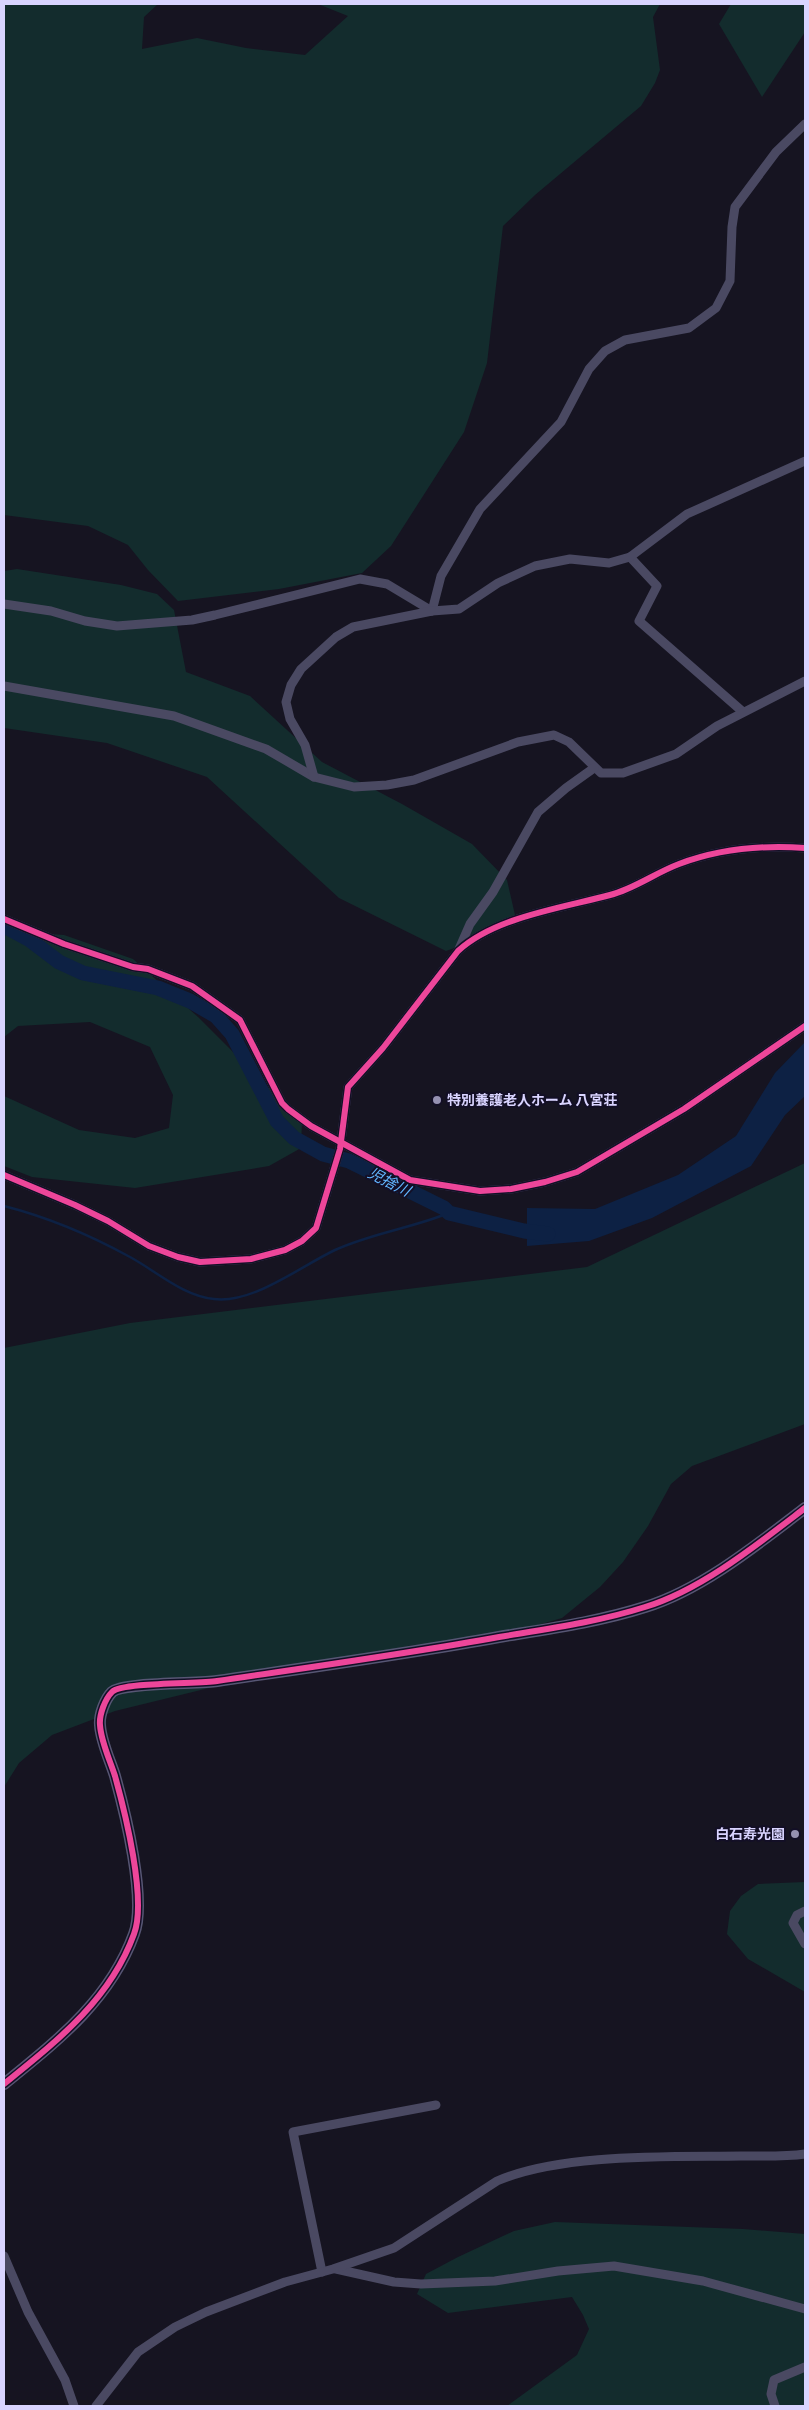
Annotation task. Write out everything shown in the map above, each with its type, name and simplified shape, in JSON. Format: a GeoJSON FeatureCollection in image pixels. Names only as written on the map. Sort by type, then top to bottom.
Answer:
{"type":"FeatureCollection","features":[{"type":"Feature","properties":{"kind":"street"},"geometry":{"type":"LineString","coordinates":[[432,611],[441,576],[480,510],[561,422],[589,370],[605,351],[625,340],[689,328],[716,308],[730,281],[732,227],[735,207],[776,152],[805,124]]}},
{"type":"Feature","properties":{"kind":"street"},"geometry":{"type":"LineString","coordinates":[[314,777],[305,745],[286,707],[289,692],[300,669],[327,643],[353,627],[432,611],[459,609],[498,584],[536,566],[570,559],[608,563],[630,557],[687,514],[805,461]]}},
{"type":"Feature","properties":{"kind":"street"},"geometry":{"type":"LineString","coordinates":[[630,557],[657,586],[639,621],[743,712]]}},
{"type":"Feature","properties":{"kind":"street"},"geometry":{"type":"LineString","coordinates":[[4,604],[51,611],[85,621],[117,626],[192,620],[360,579],[387,584],[432,611]]}},
{"type":"Feature","properties":{"kind":"street"},"geometry":{"type":"LineString","coordinates":[[4,686],[174,716],[266,749],[314,777],[354,787],[407,782],[518,742],[554,735],[569,742],[594,768],[605,774],[618,774],[668,758],[743,712],[805,681]]}},
{"type":"Feature","properties":{"kind":"street"},"geometry":{"type":"LineString","coordinates":[[4,1175],[108,1221],[149,1246],[178,1257],[200,1262],[251,1259],[285,1250],[302,1241],[316,1228],[329,1192],[341,1146],[348,1087],[384,1048],[458,951],[470,924],[492,892],[538,812],[566,788],[594,768]]}},
{"type":"Feature","properties":{"kind":"street"},"geometry":{"type":"LineString","coordinates":[[458,951],[479,936],[522,918],[611,895],[634,887],[677,865],[706,855],[761,848],[805,848]]}},
{"type":"Feature","properties":{"kind":"street"},"geometry":{"type":"LineString","coordinates":[[4,919],[64,944],[133,967],[148,969],[192,986],[240,1020],[282,1103],[302,1120],[341,1146],[410,1180],[470,1191],[511,1189],[554,1180],[577,1172],[684,1109],[805,1026]]}},
{"type":"Feature","properties":{"kind":"street"},"geometry":{"type":"LineString","coordinates":[[4,2084],[65,2035],[94,2004],[112,1978],[135,1932],[137,1902],[131,1846],[122,1805],[100,1727],[104,1705],[112,1692],[124,1687],[203,1683],[449,1646],[558,1627],[635,1610],[668,1600],[703,1580],[805,1508]]}},
{"type":"Feature","properties":{"kind":"street"},"geometry":{"type":"LineString","coordinates":[[805,1911],[797,1915],[792,1923],[805,1944]]}},
{"type":"Feature","properties":{"kind":"street"},"geometry":{"type":"LineString","coordinates":[[322,2272],[293,2132],[436,2105]]}},
{"type":"Feature","properties":{"kind":"street"},"geometry":{"type":"LineString","coordinates":[[96,2406],[138,2352],[156,2339],[206,2312],[285,2282],[333,2269],[394,2248],[496,2181],[526,2171],[590,2162],[805,2154]]}},
{"type":"Feature","properties":{"kind":"street"},"geometry":{"type":"LineString","coordinates":[[4,2256],[28,2312],[65,2380],[74,2406]]}},
{"type":"Feature","properties":{"kind":"street"},"geometry":{"type":"LineString","coordinates":[[333,2269],[346,2270],[394,2282],[421,2284],[495,2281],[558,2271],[614,2266],[696,2279],[805,2309]]}},
{"type":"Feature","properties":{"kind":"street"},"geometry":{"type":"LineString","coordinates":[[775,2406],[771,2394],[774,2380],[805,2367]]}},
{"type":"Feature","properties":{"kind":"green space"},"geometry":{"type":"Polygon","coordinates":[[[4,4],[158,4],[144,17],[142,49],[197,38],[246,48],[305,55],[348,16],[318,4],[660,4],[653,17],[660,70],[655,83],[641,106],[535,195],[503,226],[487,363],[464,432],[391,546],[362,573],[279,589],[178,601],[148,570],[128,545],[88,526],[4,515],[4,4]]]}},
{"type":"Feature","properties":{"kind":"green space"},"geometry":{"type":"Polygon","coordinates":[[[731,4],[805,4],[805,32],[762,97],[719,24],[731,4]]]}},
{"type":"Feature","properties":{"kind":"green space"},"geometry":{"type":"Polygon","coordinates":[[[17,569],[121,585],[157,594],[174,610],[186,672],[250,696],[322,762],[402,804],[472,844],[507,880],[515,915],[480,939],[446,951],[339,898],[207,777],[107,743],[4,728],[4,571],[17,569]]]}},
{"type":"Feature","properties":{"kind":"green space"},"geometry":{"type":"Polygon","coordinates":[[[4,931],[64,935],[133,959],[198,1017],[302,1121],[301,1148],[269,1166],[135,1188],[32,1177],[4,1166],[4,1096],[79,1130],[135,1138],[169,1128],[173,1095],[150,1047],[90,1022],[18,1026],[4,1037],[4,931]]]}},
{"type":"Feature","properties":{"kind":"green space"},"geometry":{"type":"Polygon","coordinates":[[[805,1163],[805,1424],[692,1466],[671,1484],[648,1526],[623,1562],[600,1587],[562,1618],[483,1641],[413,1645],[250,1678],[115,1711],[52,1735],[19,1763],[4,1787],[4,1348],[130,1323],[587,1267],[805,1163]]]}},
{"type":"Feature","properties":{"kind":"green space"},"geometry":{"type":"Polygon","coordinates":[[[805,1882],[805,1992],[748,1959],[727,1934],[730,1911],[741,1896],[758,1884],[805,1882]]]}},
{"type":"Feature","properties":{"kind":"green space"},"geometry":{"type":"Polygon","coordinates":[[[555,2222],[743,2229],[805,2234],[805,2406],[507,2406],[577,2355],[589,2329],[572,2297],[448,2313],[417,2294],[426,2274],[458,2257],[514,2231],[555,2222]]]}},
{"type":"Feature","properties":{"kind":"water"},"geometry":{"type":"Polygon","coordinates":[[[805,1042],[805,1096],[785,1115],[751,1166],[652,1218],[589,1241],[527,1246],[527,1208],[595,1209],[678,1175],[736,1136],[775,1073],[805,1042]]]}},
{"type":"Feature","properties":{"kind":"waterway","name":"児捨川"},"geometry":{"type":"LineString","coordinates":[[4,926],[30,940],[59,962],[83,973],[158,988],[190,1001],[216,1016],[232,1034],[277,1121],[294,1138],[323,1154],[349,1161],[444,1208],[449,1213],[524,1231],[548,1234]]}},
{"type":"Feature","properties":{"kind":"waterway"},"geometry":{"type":"LineString","coordinates":[[4,1206],[52,1221],[84,1234],[130,1257],[181,1288],[191,1293],[214,1299],[245,1296],[349,1244],[449,1213]]}},
{"type":"Feature","properties":{"kind":"cycle path"},"geometry":{"type":"LineString","coordinates":[[4,1175],[75,1205],[108,1221],[149,1246],[178,1257],[200,1262],[251,1259],[285,1250],[302,1241],[316,1228],[340,1149],[348,1087],[383,1048],[458,951],[473,939],[530,915],[619,892],[694,859],[741,849],[805,848]]}},
{"type":"Feature","properties":{"kind":"cycle path"},"geometry":{"type":"LineString","coordinates":[[4,919],[64,944],[133,967],[148,969],[192,986],[240,1020],[282,1103],[311,1126],[410,1180],[480,1191],[511,1189],[545,1182],[577,1172],[684,1109],[805,1026]]}},
{"type":"Feature","properties":{"kind":"cycle path"},"geometry":{"type":"LineString","coordinates":[[4,2084],[80,2018],[111,1979],[124,1958],[134,1934],[138,1900],[133,1856],[115,1776],[104,1744],[100,1725],[103,1707],[112,1692],[130,1686],[217,1681],[394,1655],[609,1617],[666,1599],[708,1578],[748,1551],[805,1508]]}},
{"type":"Feature","properties":{"kind":"place","name":"特別養護老人ホーム 八宮荘"},"geometry":{"type":"Point","coordinates":[437,1100]}},
{"type":"Feature","properties":{"kind":"place","name":"白石寿光園"},"geometry":{"type":"Point","coordinates":[795,1834]}}]}
